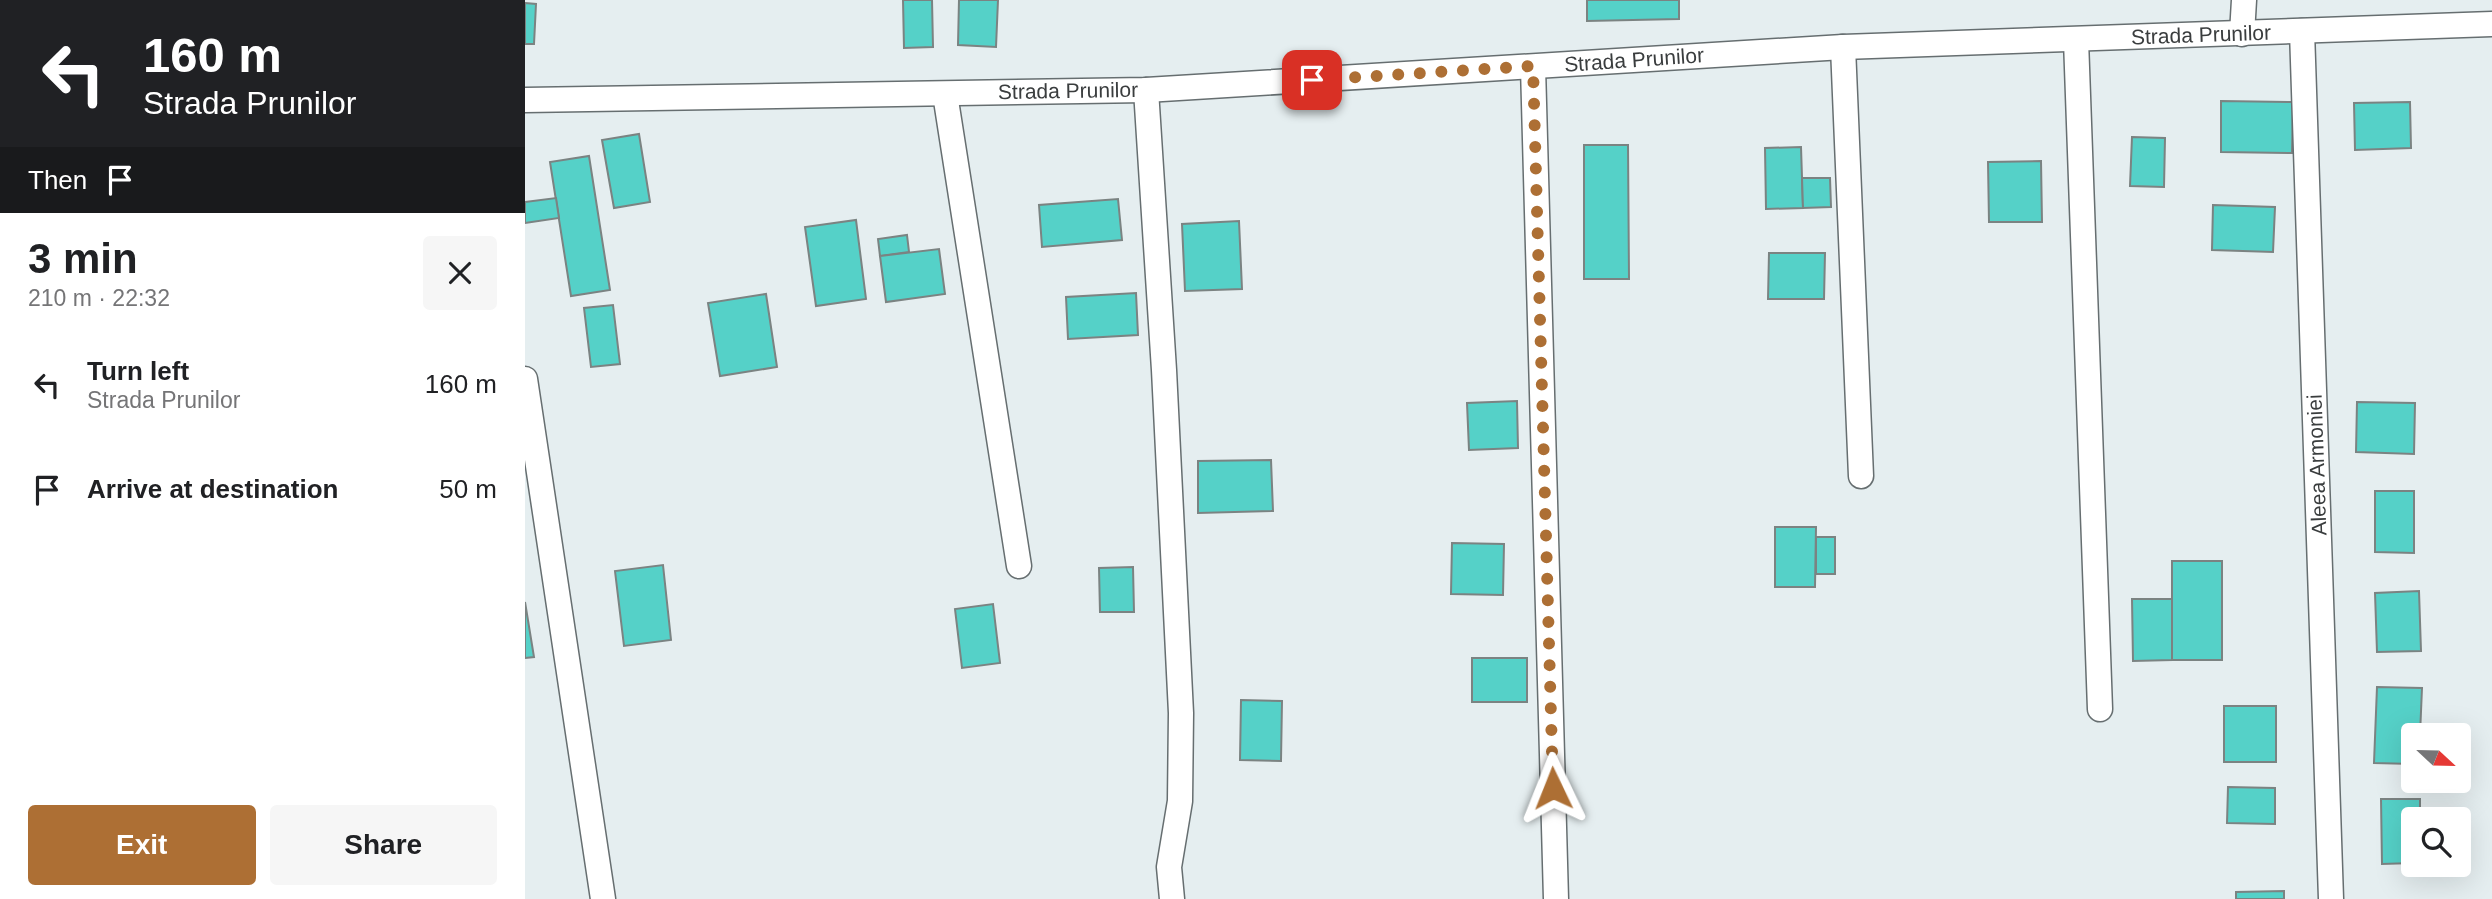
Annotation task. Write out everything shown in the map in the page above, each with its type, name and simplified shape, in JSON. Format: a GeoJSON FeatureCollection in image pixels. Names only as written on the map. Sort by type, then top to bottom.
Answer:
{"type":"FeatureCollection","features":[{"type":"Feature","properties":{"kind":"street"},"geometry":{"type":"LineString","coordinates":[[2242,34],[2243,0]]}},
{"type":"Feature","properties":{"kind":"street","name":"Strada Prunilor"},"geometry":{"type":"LineString","coordinates":[[525,100],[1146,90],[1843,47],[2492,24]]}},
{"type":"Feature","properties":{"kind":"street","name":"Aleea Armoniei"},"geometry":{"type":"LineString","coordinates":[[2302,31],[2331,899]]}},
{"type":"Feature","properties":{"kind":"street"},"geometry":{"type":"LineString","coordinates":[[2075,40],[2100,709]]}},
{"type":"Feature","properties":{"kind":"street"},"geometry":{"type":"LineString","coordinates":[[1843,47],[1852,327],[1861,476]]}},
{"type":"Feature","properties":{"kind":"street"},"geometry":{"type":"LineString","coordinates":[[1533,66],[1556,899]]}},
{"type":"Feature","properties":{"kind":"street"},"geometry":{"type":"LineString","coordinates":[[1146,90],[1164,357],[1181,713],[1180,801],[1169,867],[1172,899]]}},
{"type":"Feature","properties":{"kind":"street"},"geometry":{"type":"LineString","coordinates":[[945,94],[1019,566]]}},
{"type":"Feature","properties":{"kind":"street"},"geometry":{"type":"LineString","coordinates":[[525,379],[603,899]]}},
{"type":"Feature","properties":{"kind":"building"},"geometry":{"type":"Polygon","coordinates":[[[903,0],[932,0],[933,47],[904,48],[903,0]]]}},
{"type":"Feature","properties":{"kind":"building"},"geometry":{"type":"Polygon","coordinates":[[[959,0],[998,0],[996,47],[958,45],[959,0]]]}},
{"type":"Feature","properties":{"kind":"building"},"geometry":{"type":"Polygon","coordinates":[[[1587,0],[1679,0],[1679,19],[1587,21],[1587,0]]]}},
{"type":"Feature","properties":{"kind":"building"},"geometry":{"type":"Polygon","coordinates":[[[525,3],[536,4],[534,44],[525,44],[525,3]]]}},
{"type":"Feature","properties":{"kind":"building"},"geometry":{"type":"Polygon","coordinates":[[[2221,101],[2293,102],[2292,153],[2221,152],[2221,101]]]}},
{"type":"Feature","properties":{"kind":"building"},"geometry":{"type":"Polygon","coordinates":[[[2410,102],[2411,148],[2355,150],[2354,103],[2410,102]]]}},
{"type":"Feature","properties":{"kind":"building"},"geometry":{"type":"Polygon","coordinates":[[[639,134],[650,202],[614,208],[602,140],[639,134]]]}},
{"type":"Feature","properties":{"kind":"building"},"geometry":{"type":"Polygon","coordinates":[[[2132,137],[2165,138],[2164,187],[2130,186],[2132,137]]]}},
{"type":"Feature","properties":{"kind":"building"},"geometry":{"type":"Polygon","coordinates":[[[1584,145],[1628,145],[1629,279],[1584,279],[1584,145]]]}},
{"type":"Feature","properties":{"kind":"building"},"geometry":{"type":"Polygon","coordinates":[[[1801,147],[1803,208],[1766,209],[1765,148],[1801,147]]]}},
{"type":"Feature","properties":{"kind":"building"},"geometry":{"type":"Polygon","coordinates":[[[589,156],[610,290],[571,296],[550,162],[589,156]]]}},
{"type":"Feature","properties":{"kind":"building"},"geometry":{"type":"Polygon","coordinates":[[[2041,161],[2042,222],[1989,222],[1988,162],[2041,161]]]}},
{"type":"Feature","properties":{"kind":"building"},"geometry":{"type":"Polygon","coordinates":[[[1802,178],[1830,178],[1831,207],[1803,208],[1802,178]]]}},
{"type":"Feature","properties":{"kind":"building"},"geometry":{"type":"Polygon","coordinates":[[[556,198],[559,218],[525,223],[525,202],[556,198]]]}},
{"type":"Feature","properties":{"kind":"building"},"geometry":{"type":"Polygon","coordinates":[[[1118,199],[1122,240],[1042,247],[1039,205],[1118,199]]]}},
{"type":"Feature","properties":{"kind":"building"},"geometry":{"type":"Polygon","coordinates":[[[2213,205],[2275,207],[2273,252],[2212,250],[2213,205]]]}},
{"type":"Feature","properties":{"kind":"building"},"geometry":{"type":"Polygon","coordinates":[[[856,220],[866,299],[816,306],[805,227],[856,220]]]}},
{"type":"Feature","properties":{"kind":"building"},"geometry":{"type":"Polygon","coordinates":[[[1239,221],[1242,289],[1185,291],[1182,224],[1239,221]]]}},
{"type":"Feature","properties":{"kind":"building"},"geometry":{"type":"Polygon","coordinates":[[[907,235],[909,252],[880,256],[878,239],[907,235]]]}},
{"type":"Feature","properties":{"kind":"building"},"geometry":{"type":"Polygon","coordinates":[[[939,249],[945,294],[886,302],[880,256],[939,249]]]}},
{"type":"Feature","properties":{"kind":"building"},"geometry":{"type":"Polygon","coordinates":[[[1769,253],[1825,253],[1824,299],[1768,299],[1769,253]]]}},
{"type":"Feature","properties":{"kind":"building"},"geometry":{"type":"Polygon","coordinates":[[[1136,293],[1138,335],[1068,339],[1066,297],[1136,293]]]}},
{"type":"Feature","properties":{"kind":"building"},"geometry":{"type":"Polygon","coordinates":[[[766,294],[777,367],[720,376],[708,303],[766,294]]]}},
{"type":"Feature","properties":{"kind":"building"},"geometry":{"type":"Polygon","coordinates":[[[613,305],[620,364],[591,367],[584,308],[613,305]]]}},
{"type":"Feature","properties":{"kind":"building"},"geometry":{"type":"Polygon","coordinates":[[[1517,401],[1518,448],[1469,450],[1467,403],[1517,401]]]}},
{"type":"Feature","properties":{"kind":"building"},"geometry":{"type":"Polygon","coordinates":[[[2357,402],[2415,403],[2414,454],[2356,452],[2357,402]]]}},
{"type":"Feature","properties":{"kind":"building"},"geometry":{"type":"Polygon","coordinates":[[[1271,460],[1273,511],[1198,513],[1198,461],[1271,460]]]}},
{"type":"Feature","properties":{"kind":"building"},"geometry":{"type":"Polygon","coordinates":[[[2375,491],[2414,491],[2414,553],[2375,552],[2375,491]]]}},
{"type":"Feature","properties":{"kind":"building"},"geometry":{"type":"Polygon","coordinates":[[[1775,527],[1816,527],[1815,587],[1775,587],[1775,527]]]}},
{"type":"Feature","properties":{"kind":"building"},"geometry":{"type":"Polygon","coordinates":[[[1816,537],[1835,537],[1835,574],[1816,574],[1816,537]]]}},
{"type":"Feature","properties":{"kind":"building"},"geometry":{"type":"Polygon","coordinates":[[[1452,543],[1504,544],[1503,595],[1451,594],[1452,543]]]}},
{"type":"Feature","properties":{"kind":"building"},"geometry":{"type":"Polygon","coordinates":[[[2172,561],[2222,561],[2222,660],[2172,660],[2172,561]]]}},
{"type":"Feature","properties":{"kind":"building"},"geometry":{"type":"Polygon","coordinates":[[[663,565],[671,640],[624,646],[615,571],[663,565]]]}},
{"type":"Feature","properties":{"kind":"building"},"geometry":{"type":"Polygon","coordinates":[[[1133,567],[1134,612],[1100,612],[1099,568],[1133,567]]]}},
{"type":"Feature","properties":{"kind":"building"},"geometry":{"type":"Polygon","coordinates":[[[2419,591],[2421,651],[2377,652],[2375,593],[2419,591]]]}},
{"type":"Feature","properties":{"kind":"building"},"geometry":{"type":"Polygon","coordinates":[[[2132,599],[2172,599],[2172,660],[2133,661],[2132,599]]]}},
{"type":"Feature","properties":{"kind":"building"},"geometry":{"type":"Polygon","coordinates":[[[525,602],[534,657],[525,658],[525,602]]]}},
{"type":"Feature","properties":{"kind":"building"},"geometry":{"type":"Polygon","coordinates":[[[993,604],[1000,663],[962,668],[955,609],[993,604]]]}},
{"type":"Feature","properties":{"kind":"building"},"geometry":{"type":"Polygon","coordinates":[[[1472,658],[1527,658],[1527,702],[1472,702],[1472,658]]]}},
{"type":"Feature","properties":{"kind":"building"},"geometry":{"type":"Polygon","coordinates":[[[2377,687],[2422,688],[2421,723],[2401,723],[2401,764],[2374,763],[2377,687]]]}},
{"type":"Feature","properties":{"kind":"building"},"geometry":{"type":"Polygon","coordinates":[[[1241,700],[1282,701],[1281,761],[1240,760],[1241,700]]]}},
{"type":"Feature","properties":{"kind":"building"},"geometry":{"type":"Polygon","coordinates":[[[2224,706],[2276,706],[2276,762],[2224,762],[2224,706]]]}},
{"type":"Feature","properties":{"kind":"building"},"geometry":{"type":"Polygon","coordinates":[[[2228,787],[2275,788],[2275,824],[2227,823],[2228,787]]]}},
{"type":"Feature","properties":{"kind":"building"},"geometry":{"type":"Polygon","coordinates":[[[2381,799],[2420,799],[2420,807],[2401,807],[2401,863],[2382,864],[2381,799]]]}},
{"type":"Feature","properties":{"kind":"building"},"geometry":{"type":"Polygon","coordinates":[[[2284,891],[2284,899],[2236,899],[2236,892],[2284,891]]]}},
{"type":"Feature","properties":{"kind":"route"},"geometry":{"type":"LineString","coordinates":[[1312,80],[1533,66],[1553,788]]}}]}
